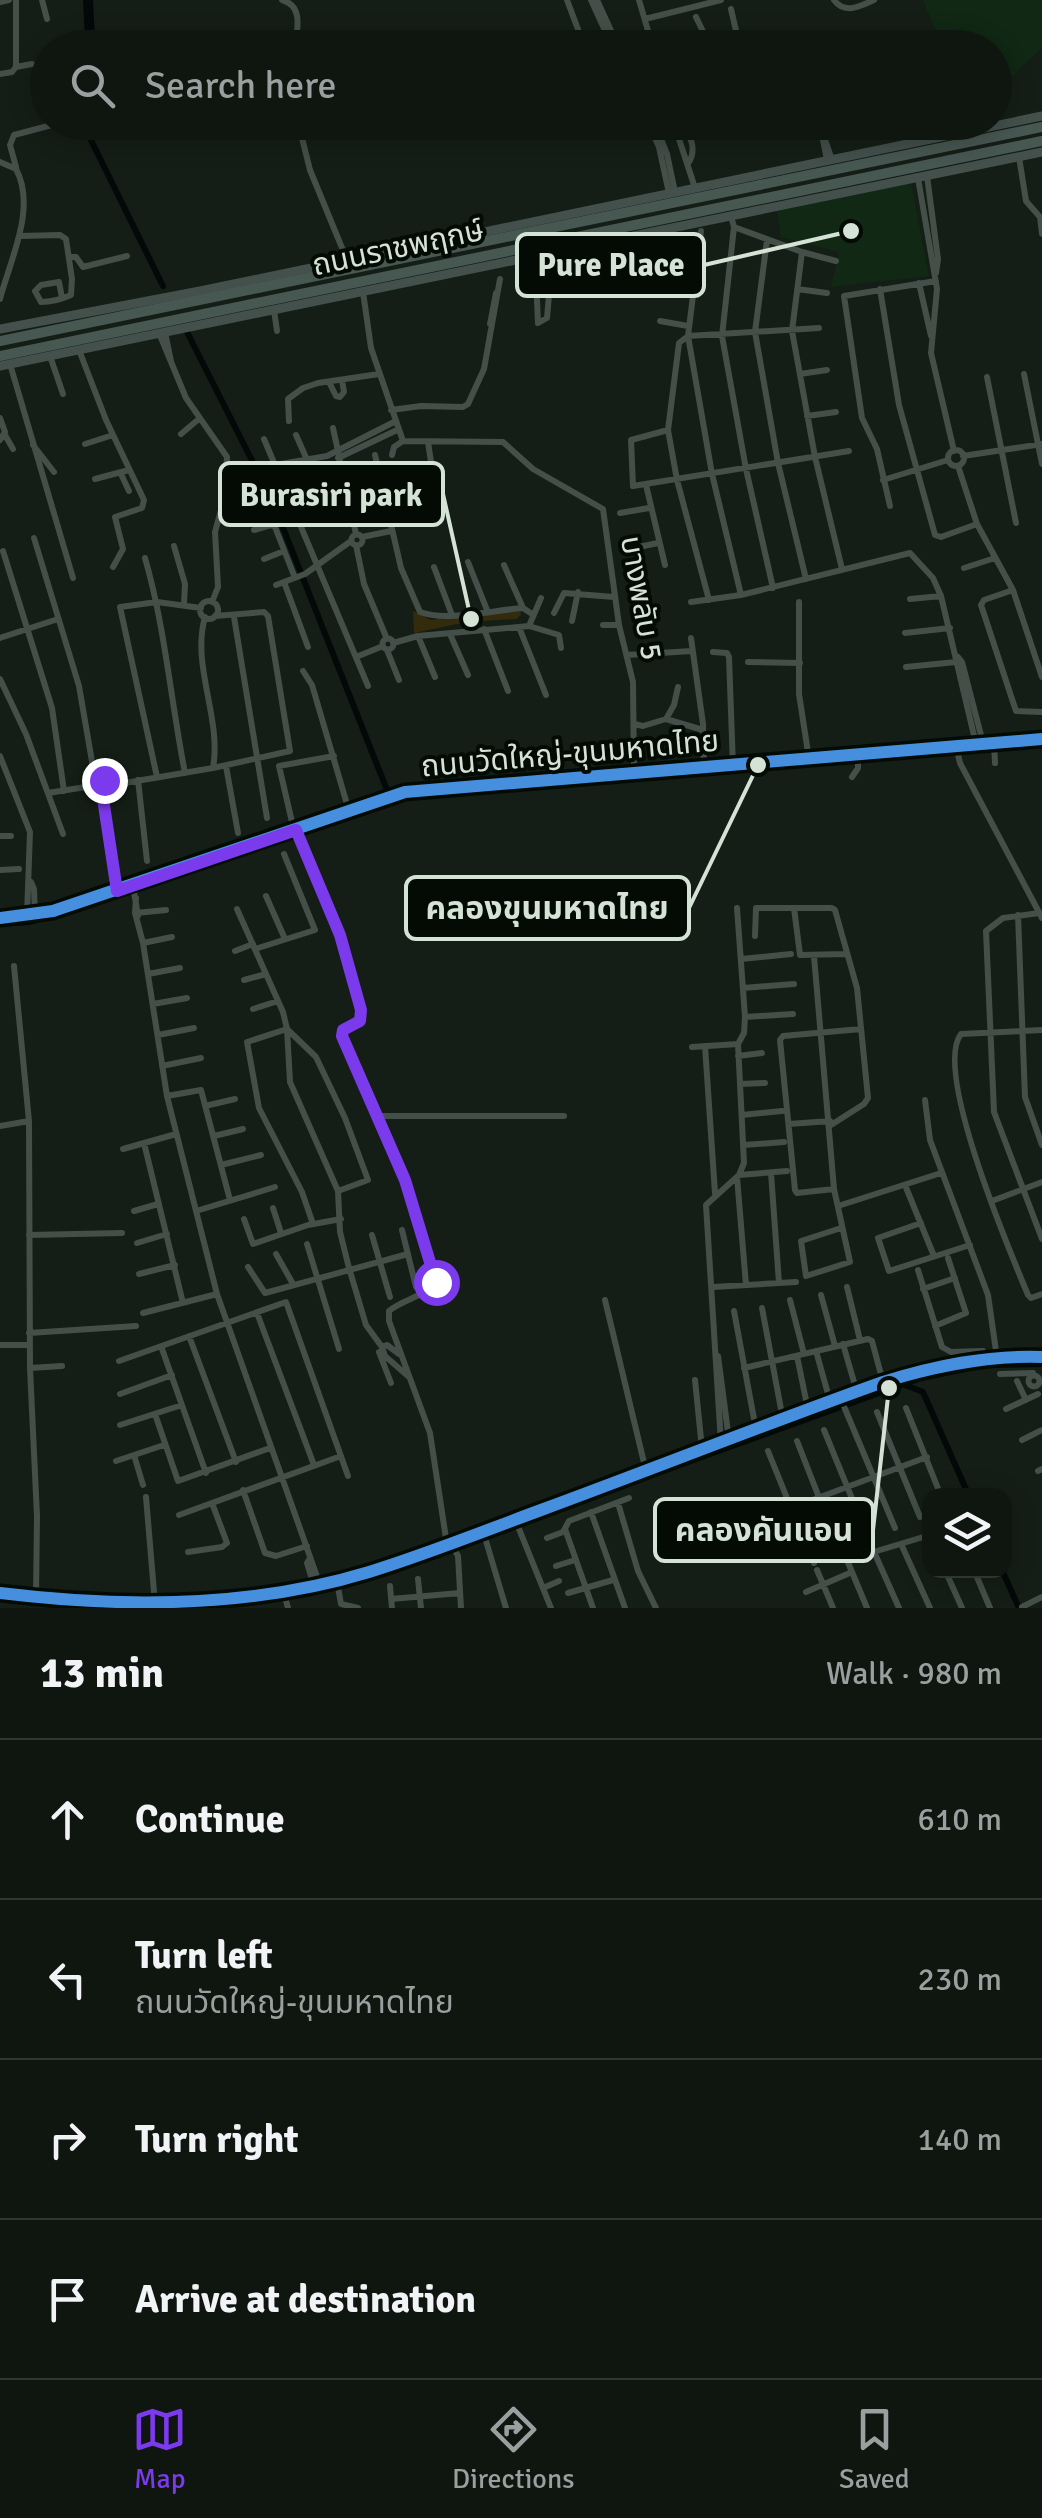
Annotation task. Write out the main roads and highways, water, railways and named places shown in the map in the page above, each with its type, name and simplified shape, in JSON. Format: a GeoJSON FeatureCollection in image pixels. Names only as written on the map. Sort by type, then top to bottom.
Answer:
{"type":"FeatureCollection","features":[{"type":"Feature","properties":{"kind":"main road","name":"ถนนราชพฤกษ์"},"geometry":{"type":"LineString","coordinates":[[1012,122],[1042,116]]}},
{"type":"Feature","properties":{"kind":"main road","name":"ถนนราชพฤกษ์"},"geometry":{"type":"LineString","coordinates":[[1012,133],[1042,127]]}},
{"type":"Feature","properties":{"kind":"main road","name":"ถนนราชพฤกษ์"},"geometry":{"type":"LineString","coordinates":[[0,328],[200,291],[928,140]]}},
{"type":"Feature","properties":{"kind":"main road","name":"ถนนราชพฤกษ์"},"geometry":{"type":"LineString","coordinates":[[0,341],[981,140]]}},
{"type":"Feature","properties":{"kind":"main road","name":"ถนนราชพฤกษ์"},"geometry":{"type":"LineString","coordinates":[[0,356],[1042,141]]}},
{"type":"Feature","properties":{"kind":"main road","name":"ถนนราชพฤกษ์"},"geometry":{"type":"LineString","coordinates":[[5,365],[539,255],[734,223],[1042,152]]}},
{"type":"Feature","properties":{"kind":"main road"},"geometry":{"type":"LineString","coordinates":[[828,161],[892,159]]}},
{"type":"Feature","properties":{"kind":"main road"},"geometry":{"type":"LineString","coordinates":[[381,277],[453,272]]}},
{"type":"Feature","properties":{"kind":"main road"},"geometry":{"type":"LineString","coordinates":[[150,312],[200,291]]}},
{"type":"Feature","properties":{"kind":"main road"},"geometry":{"type":"LineString","coordinates":[[165,332],[205,315]]}},
{"type":"Feature","properties":{"kind":"main road"},"geometry":{"type":"LineString","coordinates":[[0,1593],[36,1599],[155,1605],[286,1600],[317,1585],[338,1583],[452,1548],[483,1532],[517,1523],[883,1382],[983,1355],[1035,1357]]}},
{"type":"Feature","properties":{"kind":"waterway"},"geometry":{"type":"LineString","coordinates":[[88,0],[90,30]]}},
{"type":"Feature","properties":{"kind":"waterway"},"geometry":{"type":"LineString","coordinates":[[91,140],[163,286]]}},
{"type":"Feature","properties":{"kind":"waterway"},"geometry":{"type":"LineString","coordinates":[[187,332],[272,500],[391,800]]}},
{"type":"Feature","properties":{"kind":"waterway"},"geometry":{"type":"LineString","coordinates":[[0,924],[30,922],[142,888],[406,796],[602,779]]}},
{"type":"Feature","properties":{"kind":"waterway"},"geometry":{"type":"LineString","coordinates":[[496,1531],[921,1378],[984,1365],[1042,1364]]}},
{"type":"Feature","properties":{"kind":"waterway"},"geometry":{"type":"LineString","coordinates":[[900,1383],[923,1392],[965,1488]]}},
{"type":"Feature","properties":{"kind":"waterway"},"geometry":{"type":"LineString","coordinates":[[1006,1578],[1019,1608]]}},
{"type":"Feature","properties":{"kind":"waterway"},"geometry":{"type":"LineString","coordinates":[[163,1608],[263,1601],[318,1589]]}},
{"type":"Feature","properties":{"kind":"waterway"},"geometry":{"type":"LineString","coordinates":[[0,1598],[114,1608]]}},
{"type":"Feature","properties":{"kind":"place","name":"Pure Place"},"geometry":{"type":"Point","coordinates":[851,231]}},
{"type":"Feature","properties":{"kind":"place","name":"Burasiri park"},"geometry":{"type":"Point","coordinates":[471,619]}},
{"type":"Feature","properties":{"kind":"place","name":"คลองขุนมหาดไทย"},"geometry":{"type":"Point","coordinates":[758,765]}},
{"type":"Feature","properties":{"kind":"place","name":"คลองคันแอน"},"geometry":{"type":"Point","coordinates":[889,1388]}}]}
